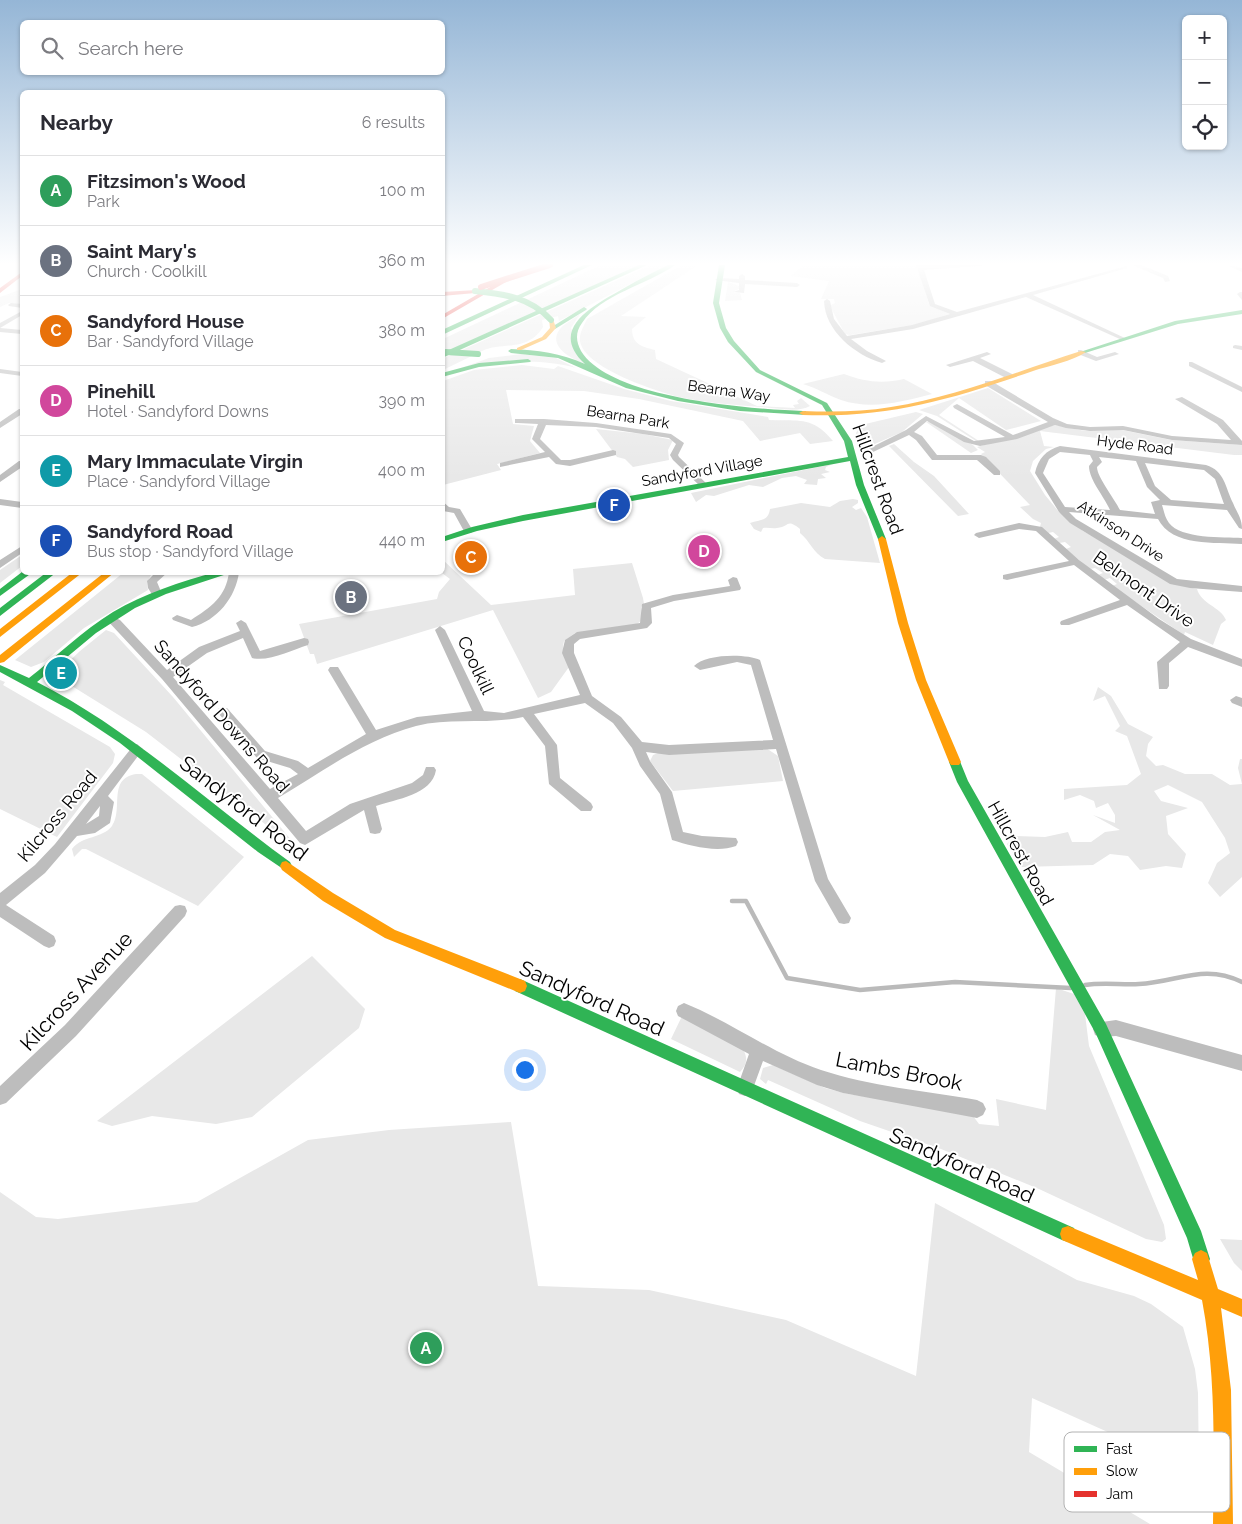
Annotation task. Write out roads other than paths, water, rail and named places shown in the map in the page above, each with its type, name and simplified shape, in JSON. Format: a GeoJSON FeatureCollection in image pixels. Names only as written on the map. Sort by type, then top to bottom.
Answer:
{"type":"FeatureCollection","features":[{"type":"Feature","properties":{"kind":"main road"},"geometry":{"type":"LineString","coordinates":[[445,355],[486,336]]}},
{"type":"Feature","properties":{"kind":"main road"},"geometry":{"type":"LineString","coordinates":[[445,373],[476,359],[532,345],[541,336]]}},
{"type":"Feature","properties":{"kind":"main road","name":"Bearna Way"},"geometry":{"type":"LineString","coordinates":[[552,336],[552,343],[567,359]]}},
{"type":"Feature","properties":{"kind":"main road"},"geometry":{"type":"LineString","coordinates":[[573,336],[577,352],[582,358],[621,383]]}},
{"type":"Feature","properties":{"kind":"main road"},"geometry":{"type":"LineString","coordinates":[[728,336],[734,346],[758,371],[811,395],[825,404],[834,414]]}},
{"type":"Feature","properties":{"kind":"main road","name":"Bearna Way"},"geometry":{"type":"LineString","coordinates":[[507,352],[540,353],[567,359],[636,389],[718,407],[792,414],[834,414],[876,412],[909,406],[988,383],[1133,336]]}},
{"type":"Feature","properties":{"kind":"main road"},"geometry":{"type":"LineString","coordinates":[[445,351],[478,354],[507,352]]}},
{"type":"Feature","properties":{"kind":"main road"},"geometry":{"type":"LineString","coordinates":[[445,373],[491,363],[536,361],[563,366],[636,389]]}},
{"type":"Feature","properties":{"kind":"main road","name":"Hillcrest Road"},"geometry":{"type":"LineString","coordinates":[[834,414],[848,441],[860,485],[884,544],[916,664],[948,747],[982,820],[1101,1029],[1180,1201],[1200,1252],[1218,1339],[1223,1432]]}},
{"type":"Feature","properties":{"kind":"main road","name":"Sandyford Village"},"geometry":{"type":"LineString","coordinates":[[445,539],[468,531],[523,518],[853,458]]}},
{"type":"Feature","properties":{"kind":"main road"},"geometry":{"type":"LineString","coordinates":[[0,594],[25,575]]}},
{"type":"Feature","properties":{"kind":"main road"},"geometry":{"type":"LineString","coordinates":[[0,613],[49,575]]}},
{"type":"Feature","properties":{"kind":"main road"},"geometry":{"type":"LineString","coordinates":[[0,634],[75,575]]}},
{"type":"Feature","properties":{"kind":"main road"},"geometry":{"type":"LineString","coordinates":[[43,601],[81,575]]}},
{"type":"Feature","properties":{"kind":"main road"},"geometry":{"type":"LineString","coordinates":[[0,660],[107,575]]}},
{"type":"Feature","properties":{"kind":"main road"},"geometry":{"type":"LineString","coordinates":[[32,682],[86,635],[110,618],[157,594],[183,584],[218,575]]}},
{"type":"Feature","properties":{"kind":"main road","name":"Sandyford Road"},"geometry":{"type":"LineString","coordinates":[[0,668],[32,682],[105,727],[137,749],[315,888],[380,928],[409,943],[524,988],[1242,1308]]}},
{"type":"Feature","properties":{"kind":"street"},"geometry":{"type":"LineString","coordinates":[[845,338],[856,336]]}},
{"type":"Feature","properties":{"kind":"street"},"geometry":{"type":"LineString","coordinates":[[1118,336],[1124,339]]}},
{"type":"Feature","properties":{"kind":"street"},"geometry":{"type":"LineString","coordinates":[[845,338],[861,353],[882,361]]}},
{"type":"Feature","properties":{"kind":"street"},"geometry":{"type":"LineString","coordinates":[[1082,352],[1096,359],[1115,354]]}},
{"type":"Feature","properties":{"kind":"street"},"geometry":{"type":"LineString","coordinates":[[950,365],[987,354]]}},
{"type":"Feature","properties":{"kind":"street"},"geometry":{"type":"LineString","coordinates":[[973,358],[1009,376]]}},
{"type":"Feature","properties":{"kind":"street"},"geometry":{"type":"LineString","coordinates":[[4,372],[20,364]]}},
{"type":"Feature","properties":{"kind":"street"},"geometry":{"type":"LineString","coordinates":[[1192,368],[1203,370],[1242,390]]}},
{"type":"Feature","properties":{"kind":"street"},"geometry":{"type":"LineString","coordinates":[[4,372],[20,374]]}},
{"type":"Feature","properties":{"kind":"street"},"geometry":{"type":"LineString","coordinates":[[988,383],[1054,422],[1082,428],[1117,427],[1172,438],[1240,442]]}},
{"type":"Feature","properties":{"kind":"street"},"geometry":{"type":"LineString","coordinates":[[1179,399],[1220,422],[1240,442]]}},
{"type":"Feature","properties":{"kind":"street"},"geometry":{"type":"LineString","coordinates":[[957,406],[1011,436]]}},
{"type":"Feature","properties":{"kind":"street"},"geometry":{"type":"LineString","coordinates":[[0,426],[20,412]]}},
{"type":"Feature","properties":{"kind":"street"},"geometry":{"type":"LineString","coordinates":[[870,450],[910,432],[926,418],[975,444],[983,444],[1054,422]]}},
{"type":"Feature","properties":{"kind":"street"},"geometry":{"type":"LineString","coordinates":[[9,420],[20,421]]}},
{"type":"Feature","properties":{"kind":"street","name":"Bearna Park"},"geometry":{"type":"LineString","coordinates":[[518,421],[596,424],[676,438],[680,443],[674,455],[704,485]]}},
{"type":"Feature","properties":{"kind":"street"},"geometry":{"type":"LineString","coordinates":[[544,421],[536,438],[555,461],[564,463],[613,453]]}},
{"type":"Feature","properties":{"kind":"street"},"geometry":{"type":"LineString","coordinates":[[910,432],[919,438],[935,458],[978,456],[997,473]]}},
{"type":"Feature","properties":{"kind":"street","name":"Hyde Road"},"geometry":{"type":"LineString","coordinates":[[1060,449],[1206,468],[1217,475],[1225,489],[1230,507]]}},
{"type":"Feature","properties":{"kind":"street","name":"Atkinson Drive"},"geometry":{"type":"LineString","coordinates":[[1060,449],[1050,452],[1040,465],[1039,473],[1062,510],[1089,532],[1174,582],[1207,587],[1242,589]]}},
{"type":"Feature","properties":{"kind":"street"},"geometry":{"type":"LineString","coordinates":[[1093,453],[1098,462],[1093,466],[1093,474],[1110,496],[1116,512]]}},
{"type":"Feature","properties":{"kind":"street"},"geometry":{"type":"LineString","coordinates":[[503,465],[549,454]]}},
{"type":"Feature","properties":{"kind":"street"},"geometry":{"type":"LineString","coordinates":[[1139,460],[1151,487],[1168,501]]}},
{"type":"Feature","properties":{"kind":"street"},"geometry":{"type":"LineString","coordinates":[[0,479],[20,464]]}},
{"type":"Feature","properties":{"kind":"street"},"geometry":{"type":"LineString","coordinates":[[1242,526],[1230,507],[1168,501],[1156,502],[1166,526],[1175,533],[1242,541]]}},
{"type":"Feature","properties":{"kind":"street"},"geometry":{"type":"LineString","coordinates":[[0,502],[20,505]]}},
{"type":"Feature","properties":{"kind":"street"},"geometry":{"type":"LineString","coordinates":[[445,508],[457,511],[468,531]]}},
{"type":"Feature","properties":{"kind":"street"},"geometry":{"type":"LineString","coordinates":[[1062,510],[1116,512],[1162,517]]}},
{"type":"Feature","properties":{"kind":"street","name":"Belmont Drive"},"geometry":{"type":"LineString","coordinates":[[979,535],[1019,526],[1034,526],[1076,562],[1127,601],[1187,642],[1242,663]]}},
{"type":"Feature","properties":{"kind":"street"},"geometry":{"type":"LineString","coordinates":[[0,565],[20,550]]}},
{"type":"Feature","properties":{"kind":"street"},"geometry":{"type":"LineString","coordinates":[[1008,578],[1076,562]]}},
{"type":"Feature","properties":{"kind":"street"},"geometry":{"type":"LineString","coordinates":[[1016,566],[1024,574]]}},
{"type":"Feature","properties":{"kind":"street"},"geometry":{"type":"LineString","coordinates":[[157,594],[152,581],[159,575]]}},
{"type":"Feature","properties":{"kind":"street"},"geometry":{"type":"LineString","coordinates":[[178,618],[192,624],[208,614],[224,601],[233,588],[234,575]]}},
{"type":"Feature","properties":{"kind":"street"},"geometry":{"type":"LineString","coordinates":[[731,842],[702,842],[677,836],[666,792],[644,764],[638,746],[617,720],[587,698],[568,653],[568,646],[572,639],[577,636],[643,626],[647,623],[646,606],[674,598],[736,588],[733,580]]}},
{"type":"Feature","properties":{"kind":"street"},"geometry":{"type":"LineString","coordinates":[[1063,612],[1070,621],[1127,601]]}},
{"type":"Feature","properties":{"kind":"street","name":"Sandyford Downs Road"},"geometry":{"type":"LineString","coordinates":[[110,618],[116,622],[166,676],[270,796],[305,840],[369,802]]}},
{"type":"Feature","properties":{"kind":"street"},"geometry":{"type":"LineString","coordinates":[[166,676],[203,650],[244,628],[256,655],[260,656],[304,642]]}},
{"type":"Feature","properties":{"kind":"street","name":"Coolkill"},"geometry":{"type":"LineString","coordinates":[[440,630],[480,715]]}},
{"type":"Feature","properties":{"kind":"street"},"geometry":{"type":"LineString","coordinates":[[1163,686],[1163,662],[1187,642]]}},
{"type":"Feature","properties":{"kind":"street"},"geometry":{"type":"LineString","coordinates":[[700,666],[741,658],[750,659],[756,663],[822,882],[844,918]]}},
{"type":"Feature","properties":{"kind":"street"},"geometry":{"type":"LineString","coordinates":[[334,670],[373,736]]}},
{"type":"Feature","properties":{"kind":"street","name":"Coolkill"},"geometry":{"type":"LineString","coordinates":[[270,796],[373,736],[417,720],[480,715],[504,717],[587,698]]}},
{"type":"Feature","properties":{"kind":"street"},"geometry":{"type":"LineString","coordinates":[[222,711],[261,755],[294,764],[308,774]]}},
{"type":"Feature","properties":{"kind":"street"},"geometry":{"type":"LineString","coordinates":[[526,713],[551,745],[554,780],[586,807]]}},
{"type":"Feature","properties":{"kind":"street"},"geometry":{"type":"LineString","coordinates":[[638,746],[669,750],[780,744]]}},
{"type":"Feature","properties":{"kind":"street","name":"Kilcross Road"},"geometry":{"type":"LineString","coordinates":[[0,902],[40,869],[73,831],[137,749]]}},
{"type":"Feature","properties":{"kind":"street"},"geometry":{"type":"LineString","coordinates":[[376,829],[369,802],[417,787],[427,779],[430,770]]}},
{"type":"Feature","properties":{"kind":"street"},"geometry":{"type":"LineString","coordinates":[[0,908],[49,941]]}},
{"type":"Feature","properties":{"kind":"street","name":"Kilcross Avenue"},"geometry":{"type":"LineString","coordinates":[[0,1097],[25,1076],[67,1034],[180,911]]}},
{"type":"Feature","properties":{"kind":"street","name":"Lambs Brook"},"geometry":{"type":"LineString","coordinates":[[684,1011],[758,1050],[817,1077],[844,1085],[977,1109]]}},
{"type":"Feature","properties":{"kind":"street"},"geometry":{"type":"LineString","coordinates":[[1101,1029],[1116,1028],[1242,1063]]}},
{"type":"Feature","properties":{"kind":"street"},"geometry":{"type":"LineString","coordinates":[[745,1088],[758,1050]]}},
{"type":"Feature","properties":{"kind":"waterway"},"geometry":{"type":"LineString","coordinates":[[732,901],[746,901],[787,978],[860,990],[955,982],[1071,988]]}},
{"type":"Feature","properties":{"kind":"waterway"},"geometry":{"type":"LineString","coordinates":[[1085,985],[1153,983],[1203,974],[1215,974],[1242,982]]}},
{"type":"Feature","properties":{"kind":"place","name":"Sandyford Road"},"geometry":{"type":"Point","coordinates":[614,505]}},
{"type":"Feature","properties":{"kind":"place","name":"Pinehill"},"geometry":{"type":"Point","coordinates":[704,551]}},
{"type":"Feature","properties":{"kind":"place","name":"Sandyford House"},"geometry":{"type":"Point","coordinates":[471,557]}},
{"type":"Feature","properties":{"kind":"place","name":"Saint Mary's"},"geometry":{"type":"Point","coordinates":[351,597]}},
{"type":"Feature","properties":{"kind":"place","name":"Mary Immaculate Virgin"},"geometry":{"type":"Point","coordinates":[61,673]}},
{"type":"Feature","properties":{"kind":"place","name":"Fitzsimon's Wood"},"geometry":{"type":"Point","coordinates":[426,1348]}}]}
